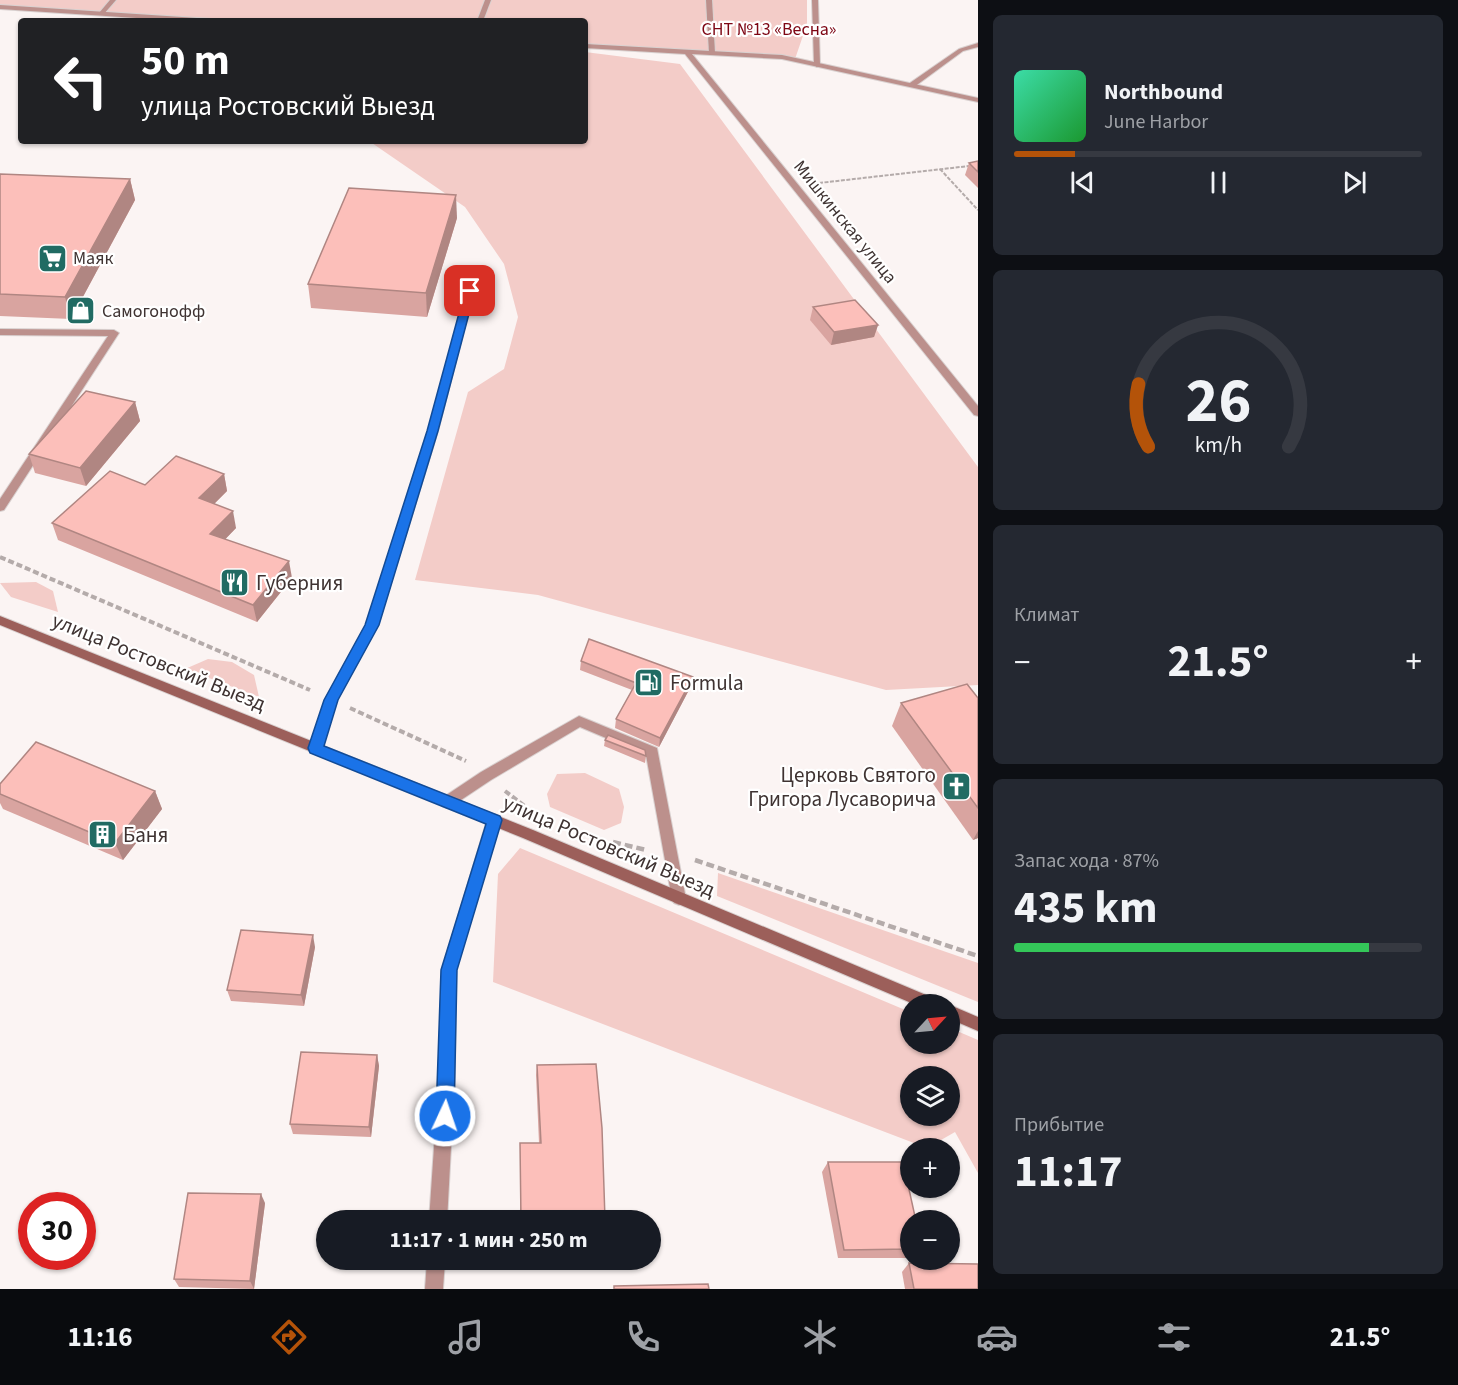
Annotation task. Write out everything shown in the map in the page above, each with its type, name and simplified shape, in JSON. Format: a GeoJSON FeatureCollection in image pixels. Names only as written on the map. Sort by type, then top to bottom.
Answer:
{"type":"FeatureCollection","features":[{"type":"Feature","properties":{"kind":"main road","name":"улица Ростовский Выезд"},"geometry":{"type":"LineString","coordinates":[[0,620],[494,820],[907,994]]}},
{"type":"Feature","properties":{"kind":"main road"},"geometry":{"type":"LineString","coordinates":[[960,1016],[978,1024]]}},
{"type":"Feature","properties":{"kind":"street"},"geometry":{"type":"LineString","coordinates":[[101,14],[113,0]]}},
{"type":"Feature","properties":{"kind":"street"},"geometry":{"type":"LineString","coordinates":[[481,18],[488,0]]}},
{"type":"Feature","properties":{"kind":"street"},"geometry":{"type":"LineString","coordinates":[[709,0],[712,53]]}},
{"type":"Feature","properties":{"kind":"street"},"geometry":{"type":"LineString","coordinates":[[815,0],[817,65]]}},
{"type":"Feature","properties":{"kind":"street"},"geometry":{"type":"LineString","coordinates":[[0,7],[164,18]]}},
{"type":"Feature","properties":{"kind":"street"},"geometry":{"type":"LineString","coordinates":[[911,85],[961,50],[978,45]]}},
{"type":"Feature","properties":{"kind":"street"},"geometry":{"type":"LineString","coordinates":[[588,46],[782,57],[975,99],[978,105]]}},
{"type":"Feature","properties":{"kind":"street","name":"Мишкинская улица"},"geometry":{"type":"LineString","coordinates":[[687,52],[978,412]]}},
{"type":"Feature","properties":{"kind":"street"},"geometry":{"type":"LineString","coordinates":[[316,748],[331,700],[372,625],[433,431],[470,291]]}},
{"type":"Feature","properties":{"kind":"street"},"geometry":{"type":"LineString","coordinates":[[0,332],[114,333],[0,507]]}},
{"type":"Feature","properties":{"kind":"street"},"geometry":{"type":"LineString","coordinates":[[447,802],[486,776],[579,722],[621,739],[652,752],[680,899]]}},
{"type":"Feature","properties":{"kind":"street"},"geometry":{"type":"LineString","coordinates":[[439,1210],[447,1073],[449,970],[494,820]]}},
{"type":"Feature","properties":{"kind":"street"},"geometry":{"type":"LineString","coordinates":[[434,1289],[435,1270]]}},
{"type":"Feature","properties":{"kind":"path"},"geometry":{"type":"LineString","coordinates":[[795,185],[978,165]]}},
{"type":"Feature","properties":{"kind":"path"},"geometry":{"type":"LineString","coordinates":[[940,169],[978,210]]}},
{"type":"Feature","properties":{"kind":"green space","name":"СНТ №13 «Весна»"},"geometry":{"type":"Polygon","coordinates":[[[0,0],[807,0],[807,24],[795,59],[588,44],[588,18],[190,18],[0,7],[0,0]]]}},
{"type":"Feature","properties":{"kind":"green space"},"geometry":{"type":"Polygon","coordinates":[[[588,52],[680,64],[978,467],[978,685],[886,690],[538,595],[415,580],[468,392],[504,369],[518,317],[504,264],[465,207],[373,144],[588,144],[588,52]]]}},
{"type":"Feature","properties":{"kind":"green space"},"geometry":{"type":"Polygon","coordinates":[[[36,582],[53,591],[58,612],[11,597],[0,583],[36,582]]]}},
{"type":"Feature","properties":{"kind":"green space"},"geometry":{"type":"Polygon","coordinates":[[[208,659],[232,662],[254,675],[259,697],[185,669],[208,659]]]}},
{"type":"Feature","properties":{"kind":"green space"},"geometry":{"type":"Polygon","coordinates":[[[585,773],[619,789],[624,807],[621,823],[604,830],[550,807],[547,794],[557,774],[585,773]]]}},
{"type":"Feature","properties":{"kind":"green space"},"geometry":{"type":"Polygon","coordinates":[[[520,848],[900,1008],[900,1054],[960,1054],[960,1032],[978,1040],[978,1173],[955,1132],[944,1138],[901,1138],[493,982],[498,874],[520,848]]]}},
{"type":"Feature","properties":{"kind":"green space"},"geometry":{"type":"Polygon","coordinates":[[[718,873],[978,963],[978,1002],[960,994],[717,896],[718,873]]]}},
{"type":"Feature","properties":{"kind":"building"},"geometry":{"type":"Polygon","coordinates":[[[978,161],[978,172],[969,163],[978,161]]]}},
{"type":"Feature","properties":{"kind":"building","name":"Маяк"},"geometry":{"type":"Polygon","coordinates":[[[0,174],[130,179],[65,297],[0,294],[0,174]]]}},
{"type":"Feature","properties":{"kind":"building"},"geometry":{"type":"Polygon","coordinates":[[[349,188],[456,195],[426,293],[308,284],[349,188]]]}},
{"type":"Feature","properties":{"kind":"building"},"geometry":{"type":"Polygon","coordinates":[[[855,300],[878,325],[834,332],[813,307],[855,300]]]}},
{"type":"Feature","properties":{"kind":"building"},"geometry":{"type":"Polygon","coordinates":[[[86,391],[135,402],[80,468],[29,454],[86,391]]]}},
{"type":"Feature","properties":{"kind":"building"},"geometry":{"type":"Polygon","coordinates":[[[176,456],[224,474],[199,498],[233,511],[210,534],[289,561],[253,605],[52,523],[110,471],[145,485],[176,456]]]}},
{"type":"Feature","properties":{"kind":"building"},"geometry":{"type":"Polygon","coordinates":[[[589,639],[693,677],[660,738],[616,719],[636,683],[581,661],[589,639]]]}},
{"type":"Feature","properties":{"kind":"building"},"geometry":{"type":"Polygon","coordinates":[[[967,684],[978,698],[978,808],[901,703],[967,684]]]}},
{"type":"Feature","properties":{"kind":"building"},"geometry":{"type":"Polygon","coordinates":[[[608,735],[645,750],[646,756],[605,740],[608,735]]]}},
{"type":"Feature","properties":{"kind":"building","name":"Баня"},"geometry":{"type":"Polygon","coordinates":[[[36,742],[155,791],[115,843],[0,794],[0,784],[36,742]]]}},
{"type":"Feature","properties":{"kind":"building"},"geometry":{"type":"Polygon","coordinates":[[[241,930],[313,935],[301,995],[227,990],[241,930]]]}},
{"type":"Feature","properties":{"kind":"building"},"geometry":{"type":"Polygon","coordinates":[[[301,1052],[377,1055],[369,1127],[290,1124],[301,1052]]]}},
{"type":"Feature","properties":{"kind":"building"},"geometry":{"type":"Polygon","coordinates":[[[596,1064],[602,1128],[605,1210],[521,1210],[520,1143],[541,1143],[537,1065],[596,1064]]]}},
{"type":"Feature","properties":{"kind":"building"},"geometry":{"type":"Polygon","coordinates":[[[828,1162],[900,1162],[900,1198],[911,1198],[914,1210],[900,1210],[900,1249],[844,1250],[828,1162]]]}},
{"type":"Feature","properties":{"kind":"building"},"geometry":{"type":"Polygon","coordinates":[[[188,1193],[261,1194],[250,1281],[174,1279],[188,1193]]]}},
{"type":"Feature","properties":{"kind":"building"},"geometry":{"type":"Polygon","coordinates":[[[960,1264],[978,1264],[978,1289],[914,1289],[910,1270],[960,1270],[960,1264]]]}},
{"type":"Feature","properties":{"kind":"building"},"geometry":{"type":"Polygon","coordinates":[[[708,1284],[709,1289],[614,1289],[614,1286],[708,1284]]]}},
{"type":"Feature","properties":{"kind":"place","name":"Маяк"},"geometry":{"type":"Point","coordinates":[52,258]}},
{"type":"Feature","properties":{"kind":"place","name":"Самогонофф"},"geometry":{"type":"Point","coordinates":[81,311]}},
{"type":"Feature","properties":{"kind":"place","name":"Губерния"},"geometry":{"type":"Point","coordinates":[235,583]}},
{"type":"Feature","properties":{"kind":"place","name":"Formula"},"geometry":{"type":"Point","coordinates":[649,683]}},
{"type":"Feature","properties":{"kind":"place","name":"Церковь Святого Григора Лусаворича"},"geometry":{"type":"Point","coordinates":[957,787]}},
{"type":"Feature","properties":{"kind":"place","name":"Баня"},"geometry":{"type":"Point","coordinates":[102,835]}},
{"type":"Feature","properties":{"kind":"route"},"geometry":{"type":"LineString","coordinates":[[445,1116],[449,970],[494,820],[316,748],[331,700],[372,625],[433,431],[470,291]]}}]}
